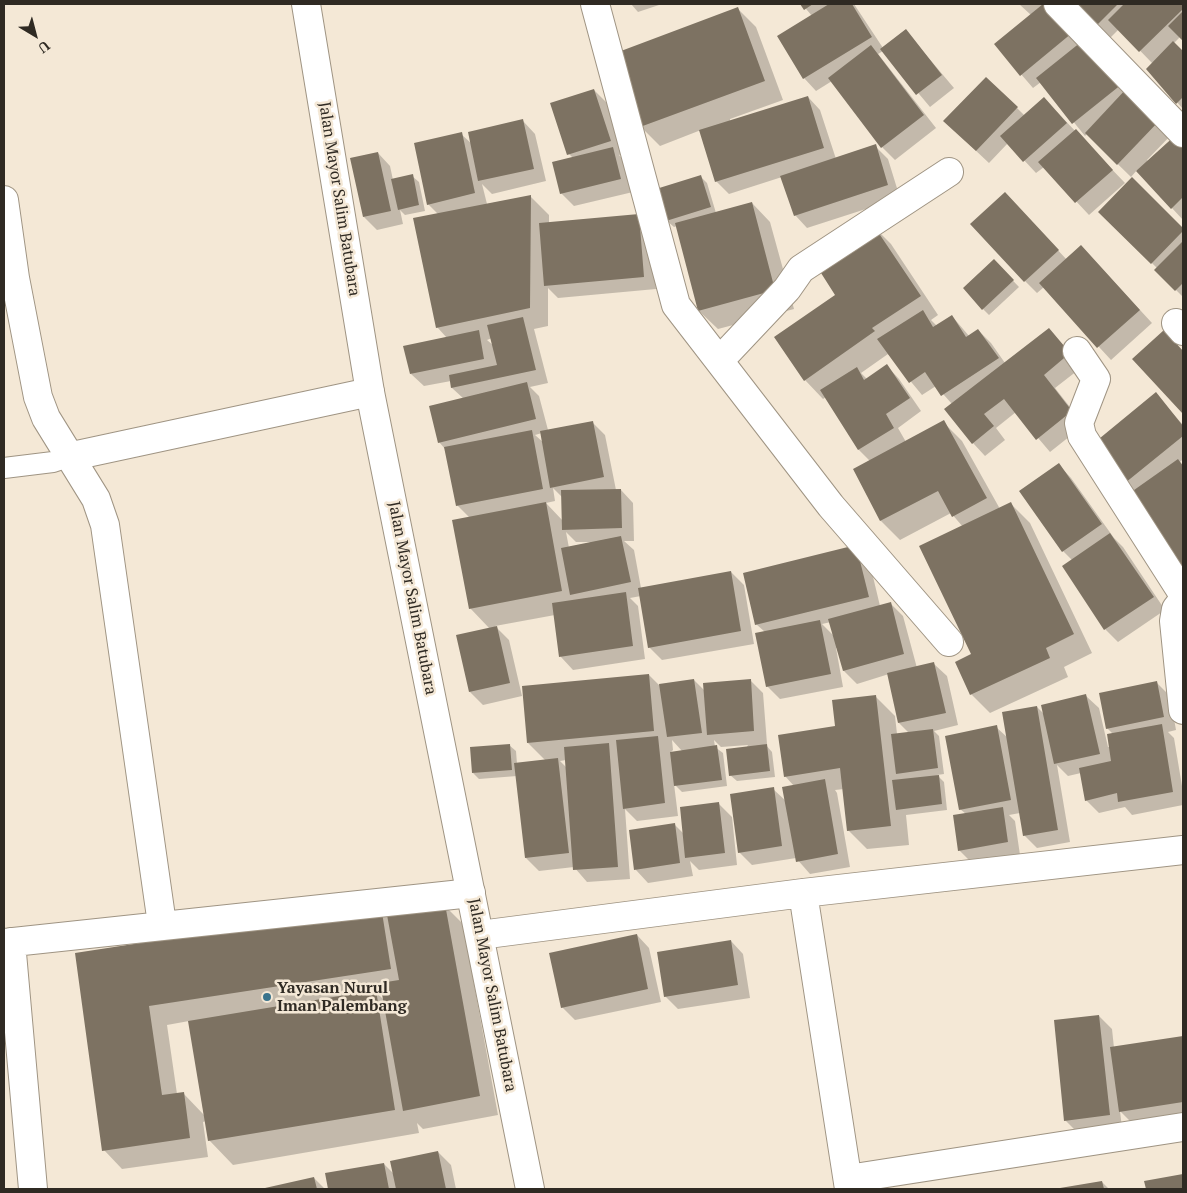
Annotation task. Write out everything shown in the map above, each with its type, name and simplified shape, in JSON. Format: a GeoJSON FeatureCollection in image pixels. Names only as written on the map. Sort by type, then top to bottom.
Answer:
{"type":"FeatureCollection","features":[{"type":"Feature","properties":{"kind":"street","name":"Jalan Mayor Salim Batubara"},"geometry":{"type":"LineString","coordinates":[[306,4],[370,392],[530,1189]]}},
{"type":"Feature","properties":{"kind":"street"},"geometry":{"type":"LineString","coordinates":[[595,4],[676,305],[831,506],[949,642]]}},
{"type":"Feature","properties":{"kind":"street"},"geometry":{"type":"LineString","coordinates":[[1058,4],[1183,133]]}},
{"type":"Feature","properties":{"kind":"street"},"geometry":{"type":"LineString","coordinates":[[720,360],[787,289],[801,269],[948,172]]}},
{"type":"Feature","properties":{"kind":"street"},"geometry":{"type":"LineString","coordinates":[[4,200],[15,278],[38,397],[46,418],[68,457],[96,498],[105,525],[162,924]]}},
{"type":"Feature","properties":{"kind":"street"},"geometry":{"type":"LineString","coordinates":[[1077,351],[1094,373],[1096,379],[1079,423],[1082,436],[1183,594]]}},
{"type":"Feature","properties":{"kind":"street"},"geometry":{"type":"LineString","coordinates":[[68,457],[370,392]]}},
{"type":"Feature","properties":{"kind":"street"},"geometry":{"type":"LineString","coordinates":[[1183,600],[1176,608],[1174,621],[1183,710]]}},
{"type":"Feature","properties":{"kind":"street"},"geometry":{"type":"LineString","coordinates":[[480,935],[803,893],[1183,850]]}},
{"type":"Feature","properties":{"kind":"street"},"geometry":{"type":"LineString","coordinates":[[33,1189],[8,942],[162,924],[472,893]]}},
{"type":"Feature","properties":{"kind":"street"},"geometry":{"type":"LineString","coordinates":[[803,893],[849,1184],[1183,1127]]}},
{"type":"Feature","properties":{"kind":"lane"},"geometry":{"type":"LineString","coordinates":[[4,468],[53,462],[68,457]]}},
{"type":"Feature","properties":{"kind":"building"},"geometry":{"type":"Polygon","coordinates":[[[800,4],[813,4],[804,10],[800,4]]]}},
{"type":"Feature","properties":{"kind":"building"},"geometry":{"type":"Polygon","coordinates":[[[829,4],[852,4],[872,37],[803,79],[777,36],[829,4]]]}},
{"type":"Feature","properties":{"kind":"building"},"geometry":{"type":"Polygon","coordinates":[[[1043,4],[1047,4],[1072,33],[1020,76],[994,44],[1043,4]]]}},
{"type":"Feature","properties":{"kind":"building"},"geometry":{"type":"Polygon","coordinates":[[[1064,4],[1118,4],[1092,30],[1064,4]]]}},
{"type":"Feature","properties":{"kind":"building"},"geometry":{"type":"Polygon","coordinates":[[[1124,4],[1182,4],[1183,9],[1139,52],[1108,20],[1124,4]]]}},
{"type":"Feature","properties":{"kind":"building"},"geometry":{"type":"Polygon","coordinates":[[[738,7],[765,81],[640,127],[613,54],[738,7]]]}},
{"type":"Feature","properties":{"kind":"building"},"geometry":{"type":"Polygon","coordinates":[[[1183,11],[1183,41],[1168,26],[1183,11]]]}},
{"type":"Feature","properties":{"kind":"building"},"geometry":{"type":"Polygon","coordinates":[[[906,29],[942,75],[916,95],[880,49],[906,29]]]}},
{"type":"Feature","properties":{"kind":"building"},"geometry":{"type":"Polygon","coordinates":[[[1086,38],[1122,84],[1072,124],[1036,78],[1086,38]]]}},
{"type":"Feature","properties":{"kind":"building"},"geometry":{"type":"Polygon","coordinates":[[[1173,41],[1183,51],[1183,97],[1176,104],[1146,69],[1173,41]]]}},
{"type":"Feature","properties":{"kind":"building"},"geometry":{"type":"Polygon","coordinates":[[[871,45],[924,115],[881,148],[828,78],[871,45]]]}},
{"type":"Feature","properties":{"kind":"building"},"geometry":{"type":"Polygon","coordinates":[[[986,77],[1018,107],[976,151],[943,121],[986,77]]]}},
{"type":"Feature","properties":{"kind":"building"},"geometry":{"type":"Polygon","coordinates":[[[1127,88],[1160,120],[1117,165],[1085,133],[1127,88]]]}},
{"type":"Feature","properties":{"kind":"building"},"geometry":{"type":"Polygon","coordinates":[[[594,89],[611,141],[567,155],[550,103],[594,89]]]}},
{"type":"Feature","properties":{"kind":"building"},"geometry":{"type":"Polygon","coordinates":[[[808,96],[824,148],[715,182],[699,130],[808,96]]]}},
{"type":"Feature","properties":{"kind":"building"},"geometry":{"type":"Polygon","coordinates":[[[1044,97],[1067,123],[1023,162],[1000,136],[1044,97]]]}},
{"type":"Feature","properties":{"kind":"building"},"geometry":{"type":"Polygon","coordinates":[[[523,119],[534,169],[478,181],[468,132],[523,119]]]}},
{"type":"Feature","properties":{"kind":"building"},"geometry":{"type":"Polygon","coordinates":[[[1076,129],[1113,170],[1075,203],[1038,162],[1076,129]]]}},
{"type":"Feature","properties":{"kind":"building"},"geometry":{"type":"Polygon","coordinates":[[[462,132],[475,193],[427,205],[414,143],[462,132]]]}},
{"type":"Feature","properties":{"kind":"building"},"geometry":{"type":"Polygon","coordinates":[[[1178,133],[1183,138],[1183,197],[1171,209],[1136,171],[1178,133]]]}},
{"type":"Feature","properties":{"kind":"building"},"geometry":{"type":"Polygon","coordinates":[[[876,144],[888,185],[794,216],[780,176],[876,144]]]}},
{"type":"Feature","properties":{"kind":"building"},"geometry":{"type":"Polygon","coordinates":[[[613,147],[621,179],[560,194],[552,162],[613,147]]]}},
{"type":"Feature","properties":{"kind":"building"},"geometry":{"type":"Polygon","coordinates":[[[378,152],[391,211],[363,217],[350,158],[378,152]]]}},
{"type":"Feature","properties":{"kind":"building"},"geometry":{"type":"Polygon","coordinates":[[[413,174],[419,205],[398,210],[391,179],[413,174]]]}},
{"type":"Feature","properties":{"kind":"building"},"geometry":{"type":"Polygon","coordinates":[[[701,175],[711,207],[666,221],[656,189],[701,175]]]}},
{"type":"Feature","properties":{"kind":"building"},"geometry":{"type":"Polygon","coordinates":[[[1132,177],[1183,228],[1183,231],[1151,264],[1098,212],[1132,177]]]}},
{"type":"Feature","properties":{"kind":"building"},"geometry":{"type":"Polygon","coordinates":[[[1005,192],[1059,250],[1024,282],[970,224],[1005,192]]]}},
{"type":"Feature","properties":{"kind":"building"},"geometry":{"type":"Polygon","coordinates":[[[531,195],[530,308],[436,328],[413,218],[531,195]]]}},
{"type":"Feature","properties":{"kind":"building"},"geometry":{"type":"Polygon","coordinates":[[[752,202],[775,290],[698,311],[675,223],[752,202]]]}},
{"type":"Feature","properties":{"kind":"building"},"geometry":{"type":"Polygon","coordinates":[[[639,214],[644,277],[544,286],[539,223],[639,214]]]}},
{"type":"Feature","properties":{"kind":"building"},"geometry":{"type":"Polygon","coordinates":[[[872,223],[921,296],[872,328],[875,331],[804,381],[774,337],[835,295],[814,262],[872,223]]]}},
{"type":"Feature","properties":{"kind":"building"},"geometry":{"type":"Polygon","coordinates":[[[1183,241],[1183,283],[1175,291],[1154,270],[1183,241]]]}},
{"type":"Feature","properties":{"kind":"building"},"geometry":{"type":"Polygon","coordinates":[[[1081,245],[1140,310],[1097,348],[1039,283],[1081,245]]]}},
{"type":"Feature","properties":{"kind":"building"},"geometry":{"type":"Polygon","coordinates":[[[994,259],[1014,280],[982,310],[963,288],[994,259]]]}},
{"type":"Feature","properties":{"kind":"building"},"geometry":{"type":"Polygon","coordinates":[[[923,310],[933,327],[952,315],[966,337],[978,329],[999,358],[941,396],[925,372],[909,383],[877,339],[923,310]]]}},
{"type":"Feature","properties":{"kind":"building"},"geometry":{"type":"Polygon","coordinates":[[[523,317],[536,370],[451,388],[449,375],[497,365],[487,325],[523,317]]]}},
{"type":"Feature","properties":{"kind":"building"},"geometry":{"type":"Polygon","coordinates":[[[1049,328],[1070,353],[1044,375],[1072,411],[1036,440],[1004,399],[984,414],[994,426],[972,444],[944,409],[1049,328]]]}},
{"type":"Feature","properties":{"kind":"building"},"geometry":{"type":"Polygon","coordinates":[[[479,330],[484,359],[410,374],[403,346],[479,330]]]}},
{"type":"Feature","properties":{"kind":"building"},"geometry":{"type":"Polygon","coordinates":[[[1164,330],[1183,351],[1183,414],[1132,359],[1164,330]]]}},
{"type":"Feature","properties":{"kind":"building"},"geometry":{"type":"Polygon","coordinates":[[[887,364],[910,398],[886,414],[894,428],[858,450],[820,390],[857,367],[864,380],[887,364]]]}},
{"type":"Feature","properties":{"kind":"building"},"geometry":{"type":"Polygon","coordinates":[[[527,382],[536,419],[438,443],[429,406],[527,382]]]}},
{"type":"Feature","properties":{"kind":"building"},"geometry":{"type":"Polygon","coordinates":[[[1156,392],[1183,426],[1183,436],[1125,483],[1094,443],[1156,392]]]}},
{"type":"Feature","properties":{"kind":"building"},"geometry":{"type":"Polygon","coordinates":[[[944,420],[987,498],[952,517],[938,491],[880,521],[853,469],[944,420]]]}},
{"type":"Feature","properties":{"kind":"building"},"geometry":{"type":"Polygon","coordinates":[[[593,421],[604,477],[550,488],[540,431],[593,421]]]}},
{"type":"Feature","properties":{"kind":"building"},"geometry":{"type":"Polygon","coordinates":[[[532,430],[543,489],[456,506],[444,447],[532,430]]]}},
{"type":"Feature","properties":{"kind":"building"},"geometry":{"type":"Polygon","coordinates":[[[1178,459],[1183,466],[1183,568],[1181,570],[1127,495],[1178,459]]]}},
{"type":"Feature","properties":{"kind":"building"},"geometry":{"type":"Polygon","coordinates":[[[1059,463],[1102,524],[1062,552],[1019,491],[1059,463]]]}},
{"type":"Feature","properties":{"kind":"building"},"geometry":{"type":"Polygon","coordinates":[[[621,489],[622,528],[562,530],[561,490],[621,489]]]}},
{"type":"Feature","properties":{"kind":"building"},"geometry":{"type":"Polygon","coordinates":[[[546,502],[562,591],[469,609],[452,520],[546,502]]]}},
{"type":"Feature","properties":{"kind":"building"},"geometry":{"type":"Polygon","coordinates":[[[1011,502],[1074,634],[1046,648],[1050,658],[970,695],[955,662],[971,654],[919,546],[1011,502]]]}},
{"type":"Feature","properties":{"kind":"building"},"geometry":{"type":"Polygon","coordinates":[[[1110,533],[1154,597],[1104,630],[1062,566],[1110,533]]]}},
{"type":"Feature","properties":{"kind":"building"},"geometry":{"type":"Polygon","coordinates":[[[621,536],[631,582],[570,595],[561,548],[621,536]]]}},
{"type":"Feature","properties":{"kind":"building"},"geometry":{"type":"Polygon","coordinates":[[[856,545],[869,597],[755,625],[743,573],[856,545]]]}},
{"type":"Feature","properties":{"kind":"building"},"geometry":{"type":"Polygon","coordinates":[[[731,571],[741,631],[648,648],[638,588],[731,571]]]}},
{"type":"Feature","properties":{"kind":"building"},"geometry":{"type":"Polygon","coordinates":[[[626,592],[633,646],[559,657],[552,603],[626,592]]]}},
{"type":"Feature","properties":{"kind":"building"},"geometry":{"type":"Polygon","coordinates":[[[891,602],[904,654],[843,671],[828,619],[891,602]]]}},
{"type":"Feature","properties":{"kind":"building"},"geometry":{"type":"Polygon","coordinates":[[[820,620],[831,674],[766,687],[755,633],[820,620]]]}},
{"type":"Feature","properties":{"kind":"building"},"geometry":{"type":"Polygon","coordinates":[[[497,626],[510,683],[469,692],[456,635],[497,626]]]}},
{"type":"Feature","properties":{"kind":"building"},"geometry":{"type":"Polygon","coordinates":[[[934,662],[946,713],[898,723],[887,673],[934,662]]]}},
{"type":"Feature","properties":{"kind":"building"},"geometry":{"type":"Polygon","coordinates":[[[649,674],[654,731],[527,743],[522,686],[649,674]]]}},
{"type":"Feature","properties":{"kind":"building"},"geometry":{"type":"Polygon","coordinates":[[[694,679],[702,733],[667,737],[659,684],[694,679]]]}},
{"type":"Feature","properties":{"kind":"building"},"geometry":{"type":"Polygon","coordinates":[[[751,679],[754,731],[707,735],[703,683],[751,679]]]}},
{"type":"Feature","properties":{"kind":"building"},"geometry":{"type":"Polygon","coordinates":[[[1157,681],[1164,717],[1106,729],[1099,693],[1157,681]]]}},
{"type":"Feature","properties":{"kind":"building"},"geometry":{"type":"Polygon","coordinates":[[[1086,694],[1100,754],[1054,764],[1041,705],[1086,694]]]}},
{"type":"Feature","properties":{"kind":"building"},"geometry":{"type":"Polygon","coordinates":[[[876,695],[891,826],[847,831],[840,768],[784,777],[778,735],[835,726],[832,700],[876,695]]]}},
{"type":"Feature","properties":{"kind":"building"},"geometry":{"type":"Polygon","coordinates":[[[1037,706],[1058,830],[1023,836],[1002,712],[1037,706]]]}},
{"type":"Feature","properties":{"kind":"building"},"geometry":{"type":"Polygon","coordinates":[[[1162,724],[1173,792],[1118,802],[1117,793],[1085,801],[1079,768],[1111,761],[1107,734],[1162,724]]]}},
{"type":"Feature","properties":{"kind":"building"},"geometry":{"type":"Polygon","coordinates":[[[997,725],[1011,800],[959,810],[945,736],[997,725]]]}},
{"type":"Feature","properties":{"kind":"building"},"geometry":{"type":"Polygon","coordinates":[[[933,729],[938,768],[896,774],[891,734],[933,729]]]}},
{"type":"Feature","properties":{"kind":"building"},"geometry":{"type":"Polygon","coordinates":[[[658,736],[665,803],[623,809],[616,740],[658,736]]]}},
{"type":"Feature","properties":{"kind":"building"},"geometry":{"type":"Polygon","coordinates":[[[609,743],[618,867],[573,870],[564,747],[609,743]]]}},
{"type":"Feature","properties":{"kind":"building"},"geometry":{"type":"Polygon","coordinates":[[[510,744],[512,770],[472,773],[470,747],[510,744]]]}},
{"type":"Feature","properties":{"kind":"building"},"geometry":{"type":"Polygon","coordinates":[[[767,744],[770,771],[729,776],[726,749],[767,744]]]}},
{"type":"Feature","properties":{"kind":"building"},"geometry":{"type":"Polygon","coordinates":[[[717,745],[722,780],[674,786],[670,752],[717,745]]]}},
{"type":"Feature","properties":{"kind":"building"},"geometry":{"type":"Polygon","coordinates":[[[558,758],[569,853],[525,858],[514,763],[558,758]]]}},
{"type":"Feature","properties":{"kind":"building"},"geometry":{"type":"Polygon","coordinates":[[[939,775],[942,804],[896,810],[892,780],[939,775]]]}},
{"type":"Feature","properties":{"kind":"building"},"geometry":{"type":"Polygon","coordinates":[[[825,779],[838,854],[796,862],[782,787],[825,779]]]}},
{"type":"Feature","properties":{"kind":"building"},"geometry":{"type":"Polygon","coordinates":[[[774,787],[782,846],[738,853],[730,794],[774,787]]]}},
{"type":"Feature","properties":{"kind":"building"},"geometry":{"type":"Polygon","coordinates":[[[719,802],[725,853],[685,858],[680,807],[719,802]]]}},
{"type":"Feature","properties":{"kind":"building"},"geometry":{"type":"Polygon","coordinates":[[[1003,807],[1008,842],[958,851],[953,815],[1003,807]]]}},
{"type":"Feature","properties":{"kind":"building"},"geometry":{"type":"Polygon","coordinates":[[[675,823],[680,863],[634,870],[629,830],[675,823]]]}},
{"type":"Feature","properties":{"kind":"building"},"geometry":{"type":"Polygon","coordinates":[[[445,904],[480,1096],[403,1111],[380,983],[399,980],[387,915],[445,904]]]}},
{"type":"Feature","properties":{"kind":"building"},"geometry":{"type":"Polygon","coordinates":[[[381,906],[391,969],[149,1006],[162,1095],[184,1092],[190,1138],[102,1151],[75,953],[381,906]]]}},
{"type":"Feature","properties":{"kind":"building"},"geometry":{"type":"Polygon","coordinates":[[[637,934],[648,989],[561,1008],[549,953],[637,934]]]}},
{"type":"Feature","properties":{"kind":"building"},"geometry":{"type":"Polygon","coordinates":[[[731,940],[738,985],[664,997],[657,952],[731,940]]]}},
{"type":"Feature","properties":{"kind":"building"},"geometry":{"type":"Polygon","coordinates":[[[376,990],[395,1110],[208,1141],[188,1021],[376,990]]]}},
{"type":"Feature","properties":{"kind":"building"},"geometry":{"type":"Polygon","coordinates":[[[1099,1015],[1110,1115],[1064,1121],[1054,1020],[1099,1015]]]}},
{"type":"Feature","properties":{"kind":"building"},"geometry":{"type":"Polygon","coordinates":[[[1183,1036],[1183,1102],[1119,1112],[1110,1047],[1183,1036]]]}},
{"type":"Feature","properties":{"kind":"building"},"geometry":{"type":"Polygon","coordinates":[[[438,1151],[446,1189],[396,1189],[390,1161],[438,1151]]]}},
{"type":"Feature","properties":{"kind":"building"},"geometry":{"type":"Polygon","coordinates":[[[384,1163],[389,1189],[328,1189],[325,1173],[384,1163]]]}},
{"type":"Feature","properties":{"kind":"building"},"geometry":{"type":"Polygon","coordinates":[[[1183,1174],[1183,1189],[1146,1189],[1144,1181],[1183,1174]]]}},
{"type":"Feature","properties":{"kind":"building"},"geometry":{"type":"Polygon","coordinates":[[[314,1177],[317,1189],[265,1189],[265,1188],[314,1177]]]}},
{"type":"Feature","properties":{"kind":"building"},"geometry":{"type":"Polygon","coordinates":[[[1102,1181],[1104,1189],[1060,1189],[1060,1188],[1102,1181]]]}},
{"type":"Feature","properties":{"kind":"place","name":"Yayasan Nurul Iman Palembang"},"geometry":{"type":"Point","coordinates":[267,997]}}]}
